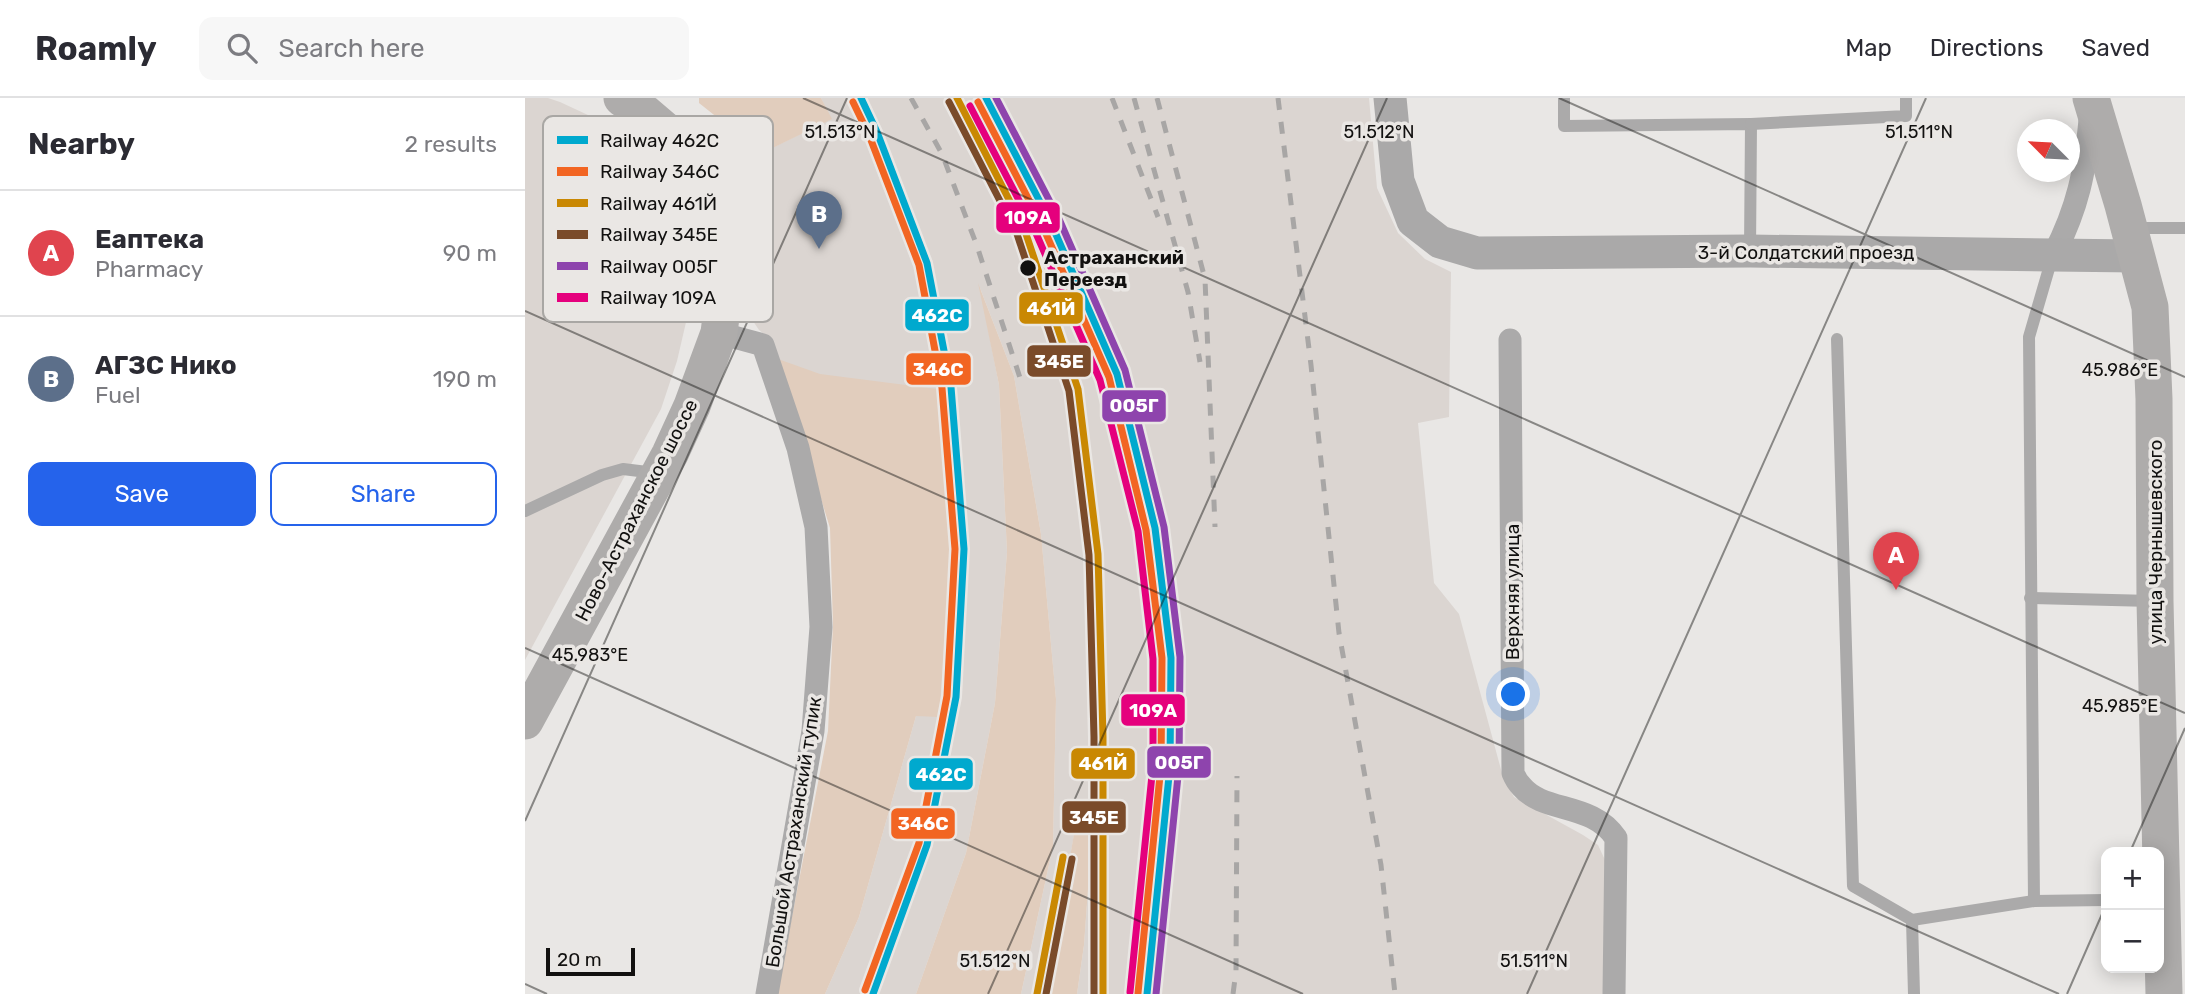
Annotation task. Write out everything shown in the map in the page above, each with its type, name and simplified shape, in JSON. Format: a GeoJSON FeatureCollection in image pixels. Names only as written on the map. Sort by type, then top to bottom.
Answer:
{"type":"FeatureCollection","features":[{"type":"Feature","properties":{"kind":"main road","name":"Ново-Астраханское шоссе"},"geometry":{"type":"LineString","coordinates":[[622,98],[648,116]]}},
{"type":"Feature","properties":{"kind":"main road","name":"3-й Солдатский проезд"},"geometry":{"type":"LineString","coordinates":[[1390,98],[1398,181],[1413,221],[1440,243],[1477,253],[1750,251],[2054,254],[2132,242]]}},
{"type":"Feature","properties":{"kind":"main road","name":"улица Чернышевского"},"geometry":{"type":"LineString","coordinates":[[2091,102],[2150,307],[2154,400],[2159,847]]}},
{"type":"Feature","properties":{"kind":"main road","name":"Ново-Астраханское шоссе"},"geometry":{"type":"LineString","coordinates":[[525,721],[659,474],[692,406],[719,333],[720,322]]}},
{"type":"Feature","properties":{"kind":"main road","name":"улица Чернышевского"},"geometry":{"type":"LineString","coordinates":[[2160,910],[2164,994]]}},
{"type":"Feature","properties":{"kind":"street"},"geometry":{"type":"LineString","coordinates":[[2054,254],[2071,222],[2085,172],[2091,102]]}},
{"type":"Feature","properties":{"kind":"street","name":"Большой Астраханский тупик"},"geometry":{"type":"LineString","coordinates":[[719,333],[763,345],[798,447],[816,527],[821,627],[813,731],[767,994]]}},
{"type":"Feature","properties":{"kind":"street","name":"Верхняя улица"},"geometry":{"type":"LineString","coordinates":[[1510,340],[1513,773],[1523,789],[1540,799],[1597,819],[1608,827],[1616,838],[1614,994]]}},
{"type":"Feature","properties":{"kind":"lane"},"geometry":{"type":"LineString","coordinates":[[1564,98],[1564,126],[1751,124],[1906,116],[1906,98]]}},
{"type":"Feature","properties":{"kind":"lane"},"geometry":{"type":"LineString","coordinates":[[1750,251],[1751,124]]}},
{"type":"Feature","properties":{"kind":"lane"},"geometry":{"type":"LineString","coordinates":[[2132,242],[2185,228]]}},
{"type":"Feature","properties":{"kind":"lane"},"geometry":{"type":"LineString","coordinates":[[2034,901],[2029,337],[2054,254]]}},
{"type":"Feature","properties":{"kind":"lane"},"geometry":{"type":"LineString","coordinates":[[1837,339],[1853,886],[1912,920],[2034,901],[2101,900]]}},
{"type":"Feature","properties":{"kind":"lane"},"geometry":{"type":"LineString","coordinates":[[525,511],[602,475],[623,469],[659,474]]}},
{"type":"Feature","properties":{"kind":"lane"},"geometry":{"type":"LineString","coordinates":[[2030,598],[2155,601]]}},
{"type":"Feature","properties":{"kind":"lane"},"geometry":{"type":"LineString","coordinates":[[1912,920],[1914,994]]}},
{"type":"Feature","properties":{"kind":"shaded area"},"geometry":{"type":"Polygon","coordinates":[[[525,98],[548,98],[590,116],[543,116],[543,322],[686,322],[661,409],[525,660],[525,98]]]}},
{"type":"Feature","properties":{"kind":"shaded area"},"geometry":{"type":"Polygon","coordinates":[[[699,98],[821,98],[832,119],[773,148],[773,116],[715,116],[699,103],[699,98]]]}},
{"type":"Feature","properties":{"kind":"shaded area"},"geometry":{"type":"Polygon","coordinates":[[[821,98],[1369,98],[1377,188],[1398,233],[1425,259],[1451,272],[1449,417],[1418,423],[1434,583],[1459,614],[1503,777],[1514,797],[1598,845],[1605,860],[1603,994],[1077,994],[1084,945],[1092,833],[1074,835],[1046,994],[1021,994],[1053,846],[1056,699],[1041,534],[1014,376],[980,288],[999,385],[1007,552],[995,703],[966,853],[916,994],[825,994],[859,917],[916,716],[778,359],[768,337],[754,322],[773,322],[773,148],[831,119],[821,98]]]}},
{"type":"Feature","properties":{"kind":"shaded area"},"geometry":{"type":"Polygon","coordinates":[[[978,283],[1014,376],[1041,534],[1056,699],[1053,846],[1021,994],[916,994],[966,853],[995,703],[1007,552],[999,385],[978,283]]]}},
{"type":"Feature","properties":{"kind":"shaded area"},"geometry":{"type":"Polygon","coordinates":[[[778,359],[820,374],[937,389],[951,553],[939,717],[916,716],[859,917],[825,994],[777,994],[828,731],[833,625],[830,528],[778,359]]]}},
{"type":"Feature","properties":{"kind":"shaded area"},"geometry":{"type":"Polygon","coordinates":[[[1092,833],[1084,945],[1077,994],[1046,994],[1074,834],[1092,833]]]}},
{"type":"Feature","properties":{"kind":"railway"},"geometry":{"type":"LineString","coordinates":[[911,98],[942,154],[977,246],[1022,384]]}},
{"type":"Feature","properties":{"kind":"railway"},"geometry":{"type":"LineString","coordinates":[[1112,98],[1158,217]]}},
{"type":"Feature","properties":{"kind":"railway"},"geometry":{"type":"LineString","coordinates":[[1134,98],[1188,292],[1200,362]]}},
{"type":"Feature","properties":{"kind":"railway"},"geometry":{"type":"LineString","coordinates":[[1157,98],[1205,279],[1215,527]]}},
{"type":"Feature","properties":{"kind":"railway"},"geometry":{"type":"LineString","coordinates":[[1278,98],[1311,365],[1339,633],[1381,865],[1395,994]]}},
{"type":"Feature","properties":{"kind":"railway"},"geometry":{"type":"LineString","coordinates":[[1233,994],[1236,971],[1237,776]]}},
{"type":"Feature","properties":{"kind":"rail line","name":"462С"},"geometry":{"type":"LineString","coordinates":[[861,98],[877,132],[927,263],[951,387],[964,549],[956,697],[927,845],[873,994]]}},
{"type":"Feature","properties":{"kind":"rail line","name":"461Й"},"geometry":{"type":"LineString","coordinates":[[957,98],[1025,231],[1078,389],[1098,554],[1103,737],[1103,994]]}},
{"type":"Feature","properties":{"kind":"rail line","name":"462С"},"geometry":{"type":"LineString","coordinates":[[986,98],[1051,223],[1117,374],[1155,528],[1171,658],[1170,766],[1147,994]]}},
{"type":"Feature","properties":{"kind":"rail line","name":"005Г"},"geometry":{"type":"LineString","coordinates":[[996,98],[1059,219],[1125,370],[1164,527],[1180,657],[1179,766],[1156,994]]}},
{"type":"Feature","properties":{"kind":"rail line","name":"346С"},"geometry":{"type":"LineString","coordinates":[[853,102],[869,135],[919,265],[942,388],[955,549],[947,696],[919,843],[865,990]]}},
{"type":"Feature","properties":{"kind":"rail line","name":"345Е"},"geometry":{"type":"LineString","coordinates":[[949,102],[1017,234],[1069,391],[1089,555],[1094,737],[1094,994]]}},
{"type":"Feature","properties":{"kind":"rail line","name":"346С"},"geometry":{"type":"LineString","coordinates":[[978,102],[1043,227],[1109,377],[1146,530],[1162,658],[1161,766],[1138,993]]}},
{"type":"Feature","properties":{"kind":"rail line","name":"109А"},"geometry":{"type":"LineString","coordinates":[[970,106],[1035,231],[1100,380],[1138,531],[1153,659],[1153,765],[1130,992]]}},
{"type":"Feature","properties":{"kind":"rail line","name":"461Й"},"geometry":{"type":"LineString","coordinates":[[1037,994],[1063,857]]}},
{"type":"Feature","properties":{"kind":"rail line","name":"345Е"},"geometry":{"type":"LineString","coordinates":[[1046,994],[1072,859]]}},
{"type":"Feature","properties":{"kind":"place","name":"АГЗС Нико"},"geometry":{"type":"Point","coordinates":[819,249]}},
{"type":"Feature","properties":{"kind":"place","name":"Астраханский Переезд"},"geometry":{"type":"Point","coordinates":[1028,268]}},
{"type":"Feature","properties":{"kind":"place","name":"Еаптека"},"geometry":{"type":"Point","coordinates":[1896,590]}}]}
